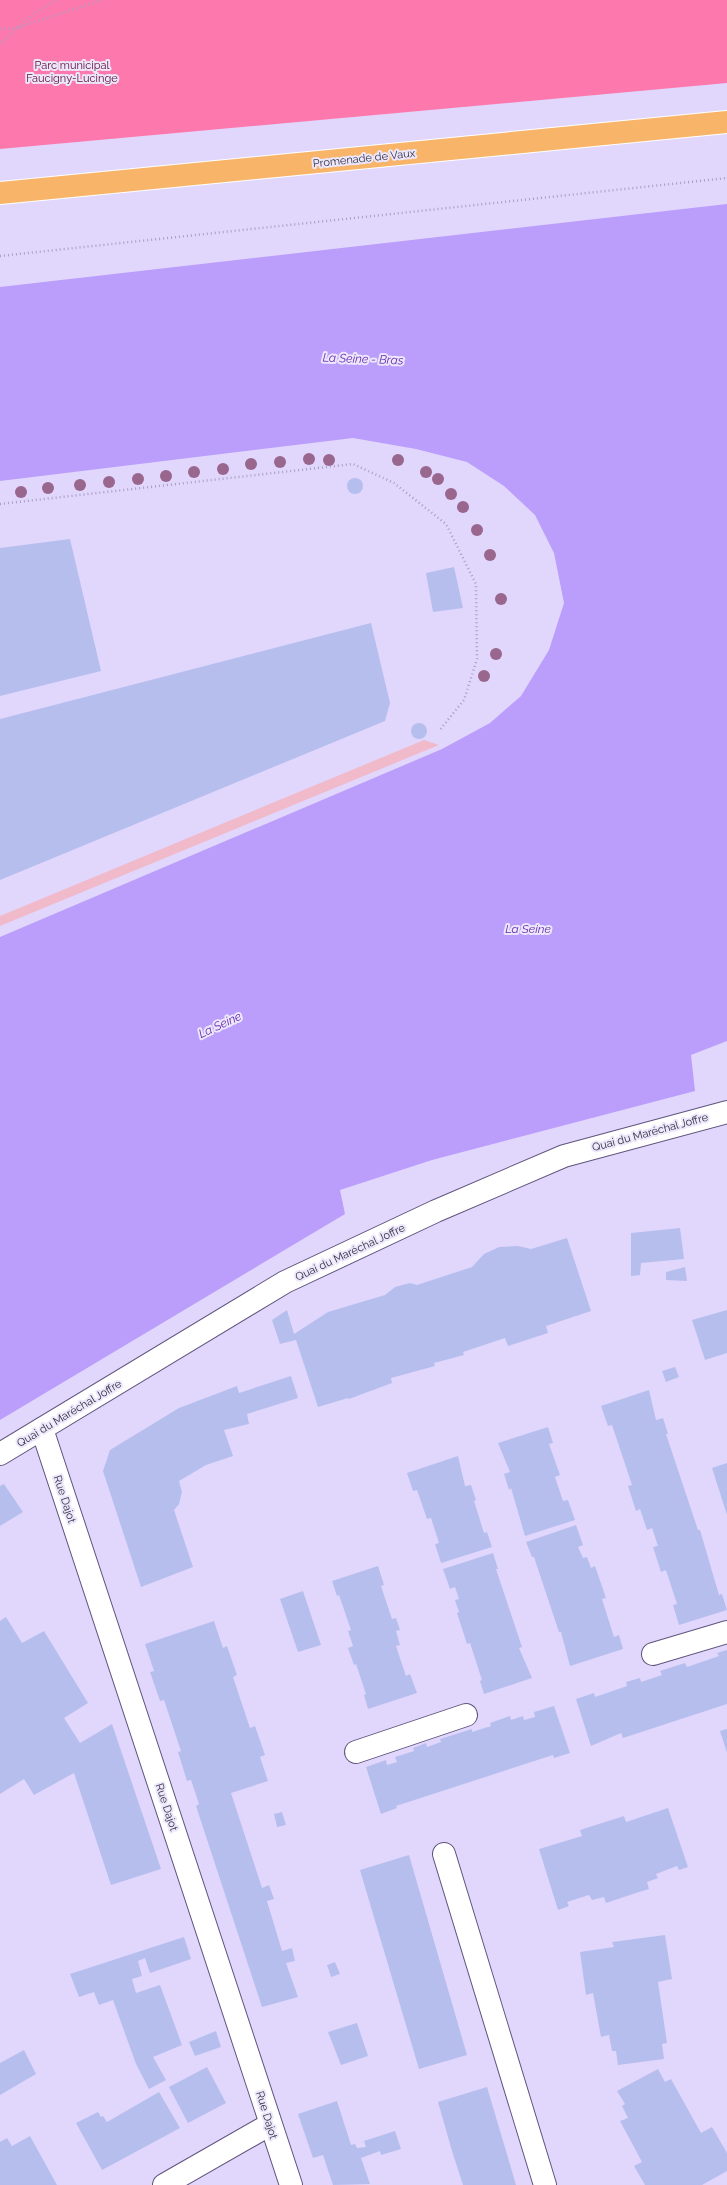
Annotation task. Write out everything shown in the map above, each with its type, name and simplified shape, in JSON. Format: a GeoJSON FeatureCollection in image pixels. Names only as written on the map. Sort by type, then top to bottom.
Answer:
{"type":"FeatureCollection","features":[{"type":"Feature","properties":{"kind":"main road","name":"Promenade de Vaux"},"geometry":{"type":"LineString","coordinates":[[0,193],[727,122]]}},
{"type":"Feature","properties":{"kind":"street","name":"Quai du Maréchal Joffre"},"geometry":{"type":"LineString","coordinates":[[0,1454],[285,1282],[436,1212],[564,1156],[727,1112]]}},
{"type":"Feature","properties":{"kind":"street","name":"Rue Dajot"},"geometry":{"type":"LineString","coordinates":[[42,1429],[260,2088],[269,2125],[291,2185]]}},
{"type":"Feature","properties":{"kind":"street"},"geometry":{"type":"LineString","coordinates":[[653,1654],[727,1632]]}},
{"type":"Feature","properties":{"kind":"street"},"geometry":{"type":"LineString","coordinates":[[356,1752],[466,1715]]}},
{"type":"Feature","properties":{"kind":"street"},"geometry":{"type":"LineString","coordinates":[[444,1854],[546,2185]]}},
{"type":"Feature","properties":{"kind":"street"},"geometry":{"type":"LineString","coordinates":[[164,2185],[269,2125]]}},
{"type":"Feature","properties":{"kind":"path"},"geometry":{"type":"LineString","coordinates":[[0,44],[33,14],[57,0]]}},
{"type":"Feature","properties":{"kind":"path"},"geometry":{"type":"LineString","coordinates":[[0,29],[17,28],[102,0]]}},
{"type":"Feature","properties":{"kind":"path"},"geometry":{"type":"LineString","coordinates":[[0,256],[727,178]]}},
{"type":"Feature","properties":{"kind":"path"},"geometry":{"type":"LineString","coordinates":[[0,504],[353,464],[394,482],[446,524],[476,584],[477,659],[464,700],[439,731]]}},
{"type":"Feature","properties":{"kind":"shaded area"},"geometry":{"type":"Polygon","coordinates":[[[424,740],[439,745],[0,926],[0,916],[424,740]]]}},
{"type":"Feature","properties":{"kind":"green space","name":"Parc municipal Faucigny-Lucinge"},"geometry":{"type":"Polygon","coordinates":[[[0,0],[727,0],[727,83],[0,149],[0,0]]]}},
{"type":"Feature","properties":{"kind":"water","name":"La Seine"},"geometry":{"type":"Polygon","coordinates":[[[727,204],[727,1041],[691,1055],[695,1091],[432,1160],[340,1190],[345,1214],[0,1420],[0,937],[442,749],[490,723],[521,696],[549,650],[564,603],[554,553],[535,515],[504,486],[467,462],[416,449],[353,438],[0,481],[0,287],[727,204]]]}},
{"type":"Feature","properties":{"kind":"building"},"geometry":{"type":"Polygon","coordinates":[[[355,478],[362,483],[363,486],[358,493],[355,494],[348,489],[347,486],[352,479],[355,478]]]}},
{"type":"Feature","properties":{"kind":"building"},"geometry":{"type":"Polygon","coordinates":[[[70,539],[101,671],[0,696],[0,548],[70,539]]]}},
{"type":"Feature","properties":{"kind":"building"},"geometry":{"type":"Polygon","coordinates":[[[454,567],[463,608],[433,612],[426,573],[454,567]]]}},
{"type":"Feature","properties":{"kind":"building"},"geometry":{"type":"Polygon","coordinates":[[[371,623],[390,703],[385,721],[0,880],[0,719],[371,623]]]}},
{"type":"Feature","properties":{"kind":"building"},"geometry":{"type":"Polygon","coordinates":[[[419,723],[426,728],[427,731],[422,738],[419,739],[412,734],[411,731],[416,724],[419,723]]]}},
{"type":"Feature","properties":{"kind":"building"},"geometry":{"type":"Polygon","coordinates":[[[680,1228],[684,1259],[641,1263],[640,1275],[631,1276],[631,1233],[680,1228]]]}},
{"type":"Feature","properties":{"kind":"building"},"geometry":{"type":"Polygon","coordinates":[[[567,1238],[591,1311],[546,1326],[548,1333],[508,1346],[505,1338],[463,1352],[464,1355],[434,1363],[435,1366],[391,1378],[392,1383],[349,1399],[348,1398],[318,1407],[296,1340],[280,1344],[272,1320],[287,1310],[294,1334],[328,1312],[385,1295],[395,1287],[410,1283],[417,1285],[472,1267],[484,1254],[499,1247],[518,1246],[531,1249],[567,1238]]]}},
{"type":"Feature","properties":{"kind":"building"},"geometry":{"type":"Polygon","coordinates":[[[685,1267],[687,1281],[666,1280],[666,1272],[685,1267]]]}},
{"type":"Feature","properties":{"kind":"building"},"geometry":{"type":"Polygon","coordinates":[[[727,1310],[727,1353],[705,1360],[692,1320],[727,1310]]]}},
{"type":"Feature","properties":{"kind":"building"},"geometry":{"type":"Polygon","coordinates":[[[675,1367],[679,1377],[666,1382],[662,1371],[675,1367]]]}},
{"type":"Feature","properties":{"kind":"building"},"geometry":{"type":"Polygon","coordinates":[[[291,1376],[298,1398],[247,1414],[249,1424],[224,1430],[233,1456],[206,1465],[179,1481],[182,1492],[179,1504],[174,1510],[193,1567],[141,1587],[103,1471],[110,1450],[179,1408],[237,1386],[239,1393],[291,1376]]]}},
{"type":"Feature","properties":{"kind":"building"},"geometry":{"type":"Polygon","coordinates":[[[649,1390],[656,1420],[663,1418],[668,1434],[666,1434],[698,1530],[700,1530],[719,1595],[722,1594],[727,1610],[679,1625],[673,1605],[677,1604],[666,1570],[661,1572],[653,1547],[658,1546],[652,1528],[647,1530],[640,1509],[636,1511],[628,1486],[632,1485],[612,1425],[608,1426],[601,1406],[649,1390]]]}},
{"type":"Feature","properties":{"kind":"building"},"geometry":{"type":"Polygon","coordinates":[[[548,1427],[553,1443],[549,1444],[560,1475],[555,1477],[563,1501],[568,1500],[575,1520],[525,1536],[511,1488],[509,1490],[504,1474],[510,1472],[498,1443],[548,1427]]]}},
{"type":"Feature","properties":{"kind":"building"},"geometry":{"type":"Polygon","coordinates":[[[458,1456],[465,1486],[471,1485],[476,1500],[474,1501],[484,1533],[487,1532],[492,1547],[441,1563],[435,1544],[439,1543],[431,1518],[427,1519],[417,1490],[413,1491],[407,1473],[458,1456]]]}},
{"type":"Feature","properties":{"kind":"building"},"geometry":{"type":"Polygon","coordinates":[[[727,1463],[727,1515],[712,1468],[727,1463]]]}},
{"type":"Feature","properties":{"kind":"building"},"geometry":{"type":"Polygon","coordinates":[[[4,1484],[23,1512],[0,1526],[0,1486],[4,1484]]]}},
{"type":"Feature","properties":{"kind":"building"},"geometry":{"type":"Polygon","coordinates":[[[576,1525],[583,1545],[578,1547],[583,1558],[587,1557],[591,1568],[595,1566],[606,1598],[602,1599],[614,1637],[619,1635],[623,1649],[570,1666],[561,1632],[559,1632],[534,1557],[532,1557],[526,1542],[576,1525]]]}},
{"type":"Feature","properties":{"kind":"building"},"geometry":{"type":"Polygon","coordinates":[[[493,1553],[498,1569],[496,1569],[522,1647],[519,1648],[532,1678],[484,1694],[480,1681],[482,1680],[470,1643],[467,1644],[457,1613],[459,1612],[455,1600],[459,1599],[455,1587],[450,1589],[443,1569],[493,1553]]]}},
{"type":"Feature","properties":{"kind":"building"},"geometry":{"type":"Polygon","coordinates":[[[378,1566],[384,1585],[381,1586],[392,1619],[396,1618],[400,1630],[396,1631],[400,1645],[396,1646],[406,1676],[410,1674],[417,1693],[368,1709],[364,1695],[366,1694],[356,1664],[354,1665],[348,1648],[353,1646],[348,1631],[351,1630],[339,1595],[337,1596],[332,1581],[378,1566]]]}},
{"type":"Feature","properties":{"kind":"building"},"geometry":{"type":"Polygon","coordinates":[[[303,1591],[321,1645],[298,1652],[280,1599],[303,1591]]]}},
{"type":"Feature","properties":{"kind":"building"},"geometry":{"type":"Polygon","coordinates":[[[6,1617],[22,1643],[44,1631],[88,1703],[64,1718],[80,1743],[112,1724],[161,1869],[111,1885],[74,1773],[34,1795],[24,1779],[0,1794],[0,1621],[6,1617]]]}},
{"type":"Feature","properties":{"kind":"building"},"geometry":{"type":"Polygon","coordinates":[[[214,1621],[223,1648],[227,1646],[237,1675],[233,1677],[250,1728],[255,1726],[265,1755],[260,1757],[268,1781],[231,1793],[262,1888],[269,1885],[274,1899],[267,1901],[282,1951],[292,1948],[295,1961],[286,1963],[298,1997],[262,2007],[196,1806],[199,1804],[191,1780],[187,1781],[178,1752],[181,1751],[164,1700],[160,1701],[150,1672],[154,1671],[145,1644],[214,1621]]]}},
{"type":"Feature","properties":{"kind":"building"},"geometry":{"type":"Polygon","coordinates":[[[727,1650],[727,1704],[623,1738],[621,1733],[591,1746],[576,1699],[594,1693],[595,1697],[627,1686],[626,1682],[640,1678],[641,1682],[662,1675],[660,1671],[685,1663],[687,1667],[719,1656],[717,1653],[727,1650]]]}},
{"type":"Feature","properties":{"kind":"building"},"geometry":{"type":"Polygon","coordinates":[[[554,1706],[570,1753],[554,1758],[553,1755],[396,1806],[397,1808],[381,1814],[366,1767],[386,1760],[387,1765],[397,1762],[395,1757],[414,1751],[413,1748],[426,1743],[427,1747],[441,1742],[440,1739],[472,1729],[472,1732],[491,1726],[490,1723],[510,1716],[511,1720],[523,1716],[524,1720],[535,1717],[534,1712],[554,1706]]]}},
{"type":"Feature","properties":{"kind":"building"},"geometry":{"type":"Polygon","coordinates":[[[727,1729],[727,1753],[720,1731],[727,1729]]]}},
{"type":"Feature","properties":{"kind":"building"},"geometry":{"type":"Polygon","coordinates":[[[668,1808],[688,1867],[679,1870],[677,1866],[656,1874],[658,1878],[647,1882],[649,1889],[606,1903],[604,1897],[592,1900],[589,1895],[567,1902],[569,1906],[558,1910],[539,1849],[582,1836],[580,1830],[624,1816],[626,1822],[668,1808]]]}},
{"type":"Feature","properties":{"kind":"building"},"geometry":{"type":"Polygon","coordinates":[[[282,1812],[286,1825],[277,1827],[274,1814],[282,1812]]]}},
{"type":"Feature","properties":{"kind":"building"},"geometry":{"type":"Polygon","coordinates":[[[409,1855],[467,2055],[419,2069],[360,1870],[409,1855]]]}},
{"type":"Feature","properties":{"kind":"building"},"geometry":{"type":"Polygon","coordinates":[[[665,1935],[672,1979],[658,1982],[667,2043],[662,2044],[664,2059],[618,2065],[616,2051],[612,2051],[609,2035],[601,2037],[593,1993],[586,1995],[580,1952],[614,1947],[612,1942],[665,1935]]]}},
{"type":"Feature","properties":{"kind":"building"},"geometry":{"type":"Polygon","coordinates":[[[184,1937],[191,1959],[150,1973],[145,1958],[138,1961],[142,1976],[132,1979],[136,1993],[160,1985],[182,2045],[153,2057],[166,2080],[149,2089],[136,2064],[113,2000],[99,2005],[94,1992],[79,1997],[70,1974],[184,1937]]]}},
{"type":"Feature","properties":{"kind":"building"},"geometry":{"type":"Polygon","coordinates":[[[335,1962],[340,1974],[331,1977],[327,1965],[335,1962]]]}},
{"type":"Feature","properties":{"kind":"building"},"geometry":{"type":"Polygon","coordinates":[[[357,2023],[368,2056],[341,2065],[328,2032],[357,2023]]]}},
{"type":"Feature","properties":{"kind":"building"},"geometry":{"type":"Polygon","coordinates":[[[216,2031],[221,2047],[195,2056],[189,2042],[216,2031]]]}},
{"type":"Feature","properties":{"kind":"building"},"geometry":{"type":"Polygon","coordinates":[[[24,2050],[36,2074],[0,2095],[0,2063],[24,2050]]]}},
{"type":"Feature","properties":{"kind":"building"},"geometry":{"type":"Polygon","coordinates":[[[207,2067],[226,2103],[188,2123],[169,2087],[207,2067]]]}},
{"type":"Feature","properties":{"kind":"building"},"geometry":{"type":"Polygon","coordinates":[[[658,2069],[665,2082],[671,2079],[701,2133],[712,2127],[727,2153],[727,2171],[702,2185],[645,2185],[634,2166],[642,2162],[620,2121],[628,2118],[622,2106],[625,2104],[617,2091],[658,2069]]]}},
{"type":"Feature","properties":{"kind":"building"},"geometry":{"type":"Polygon","coordinates":[[[487,2087],[516,2185],[463,2185],[452,2151],[438,2102],[487,2087]]]}},
{"type":"Feature","properties":{"kind":"building"},"geometry":{"type":"Polygon","coordinates":[[[159,2092],[180,2128],[102,2170],[76,2123],[98,2112],[107,2122],[159,2092]]]}},
{"type":"Feature","properties":{"kind":"building"},"geometry":{"type":"Polygon","coordinates":[[[337,2101],[351,2145],[355,2144],[357,2148],[366,2147],[364,2141],[395,2131],[401,2149],[381,2155],[380,2151],[361,2158],[370,2184],[333,2185],[323,2155],[313,2158],[298,2114],[337,2101]]]}},
{"type":"Feature","properties":{"kind":"building"},"geometry":{"type":"Polygon","coordinates":[[[30,2136],[57,2185],[0,2185],[0,2142],[7,2138],[12,2146],[30,2136]]]}},
{"type":"Feature","properties":{"kind":"water label","name":"La Seine - Bras"},"geometry":{"type":"Point","coordinates":[363,359]}}]}
